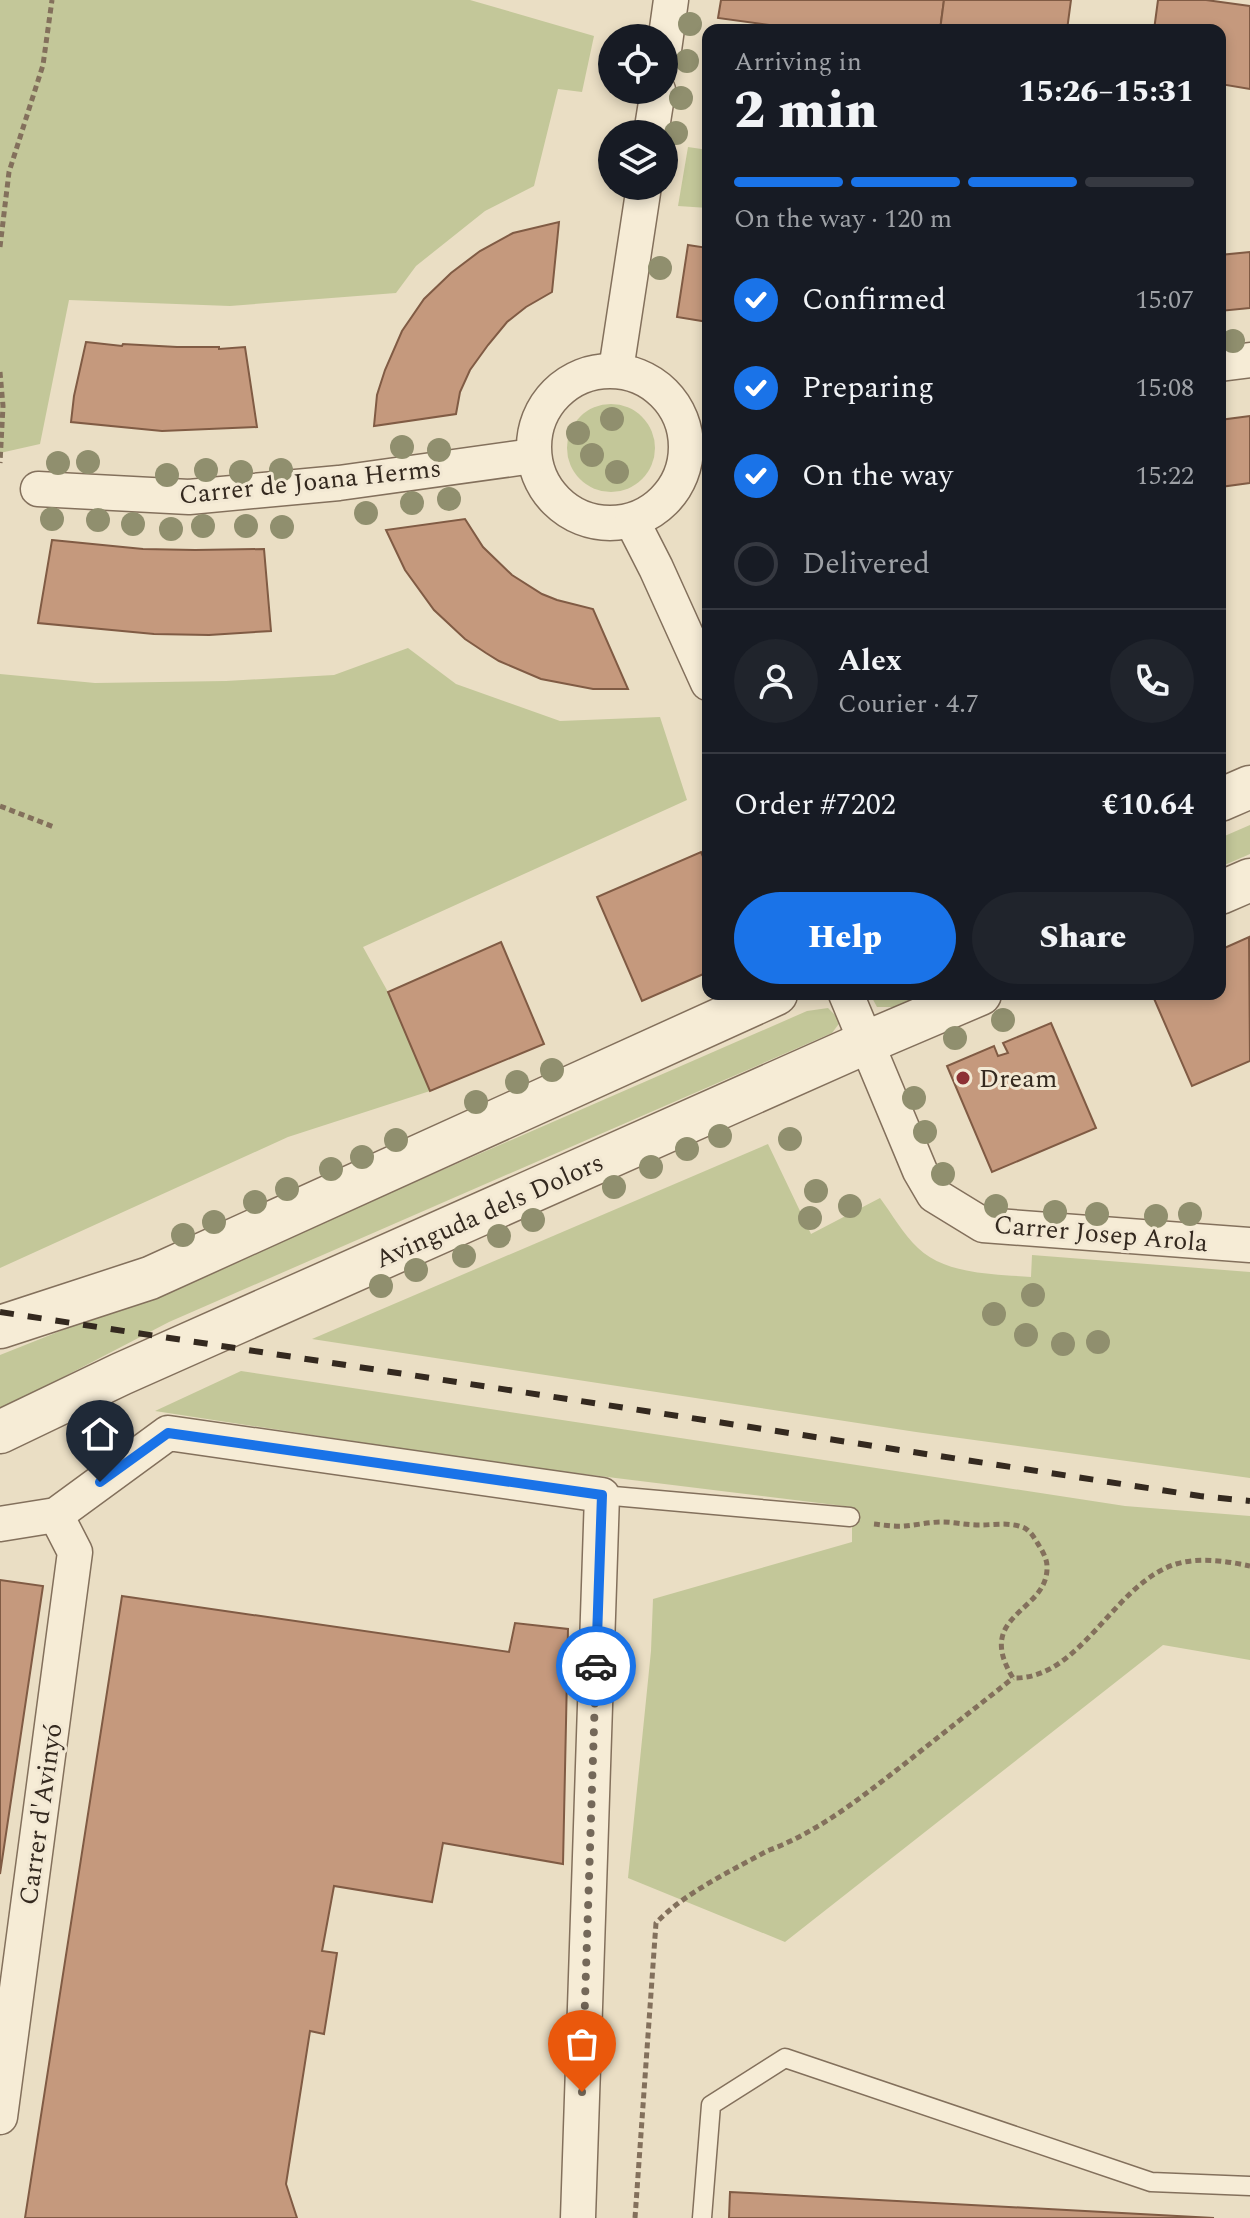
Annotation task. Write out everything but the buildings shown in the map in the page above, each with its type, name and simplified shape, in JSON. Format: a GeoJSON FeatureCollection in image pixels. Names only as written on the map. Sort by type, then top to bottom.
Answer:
{"type":"FeatureCollection","features":[{"type":"Feature","properties":{"kind":"street"},"geometry":{"type":"LineString","coordinates":[[668,24],[671,0]]}},
{"type":"Feature","properties":{"kind":"street"},"geometry":{"type":"LineString","coordinates":[[616,370],[642,200]]}},
{"type":"Feature","properties":{"kind":"street"},"geometry":{"type":"LineString","coordinates":[[1226,363],[1250,360]]}},
{"type":"Feature","properties":{"kind":"street"},"geometry":{"type":"LineString","coordinates":[[616,370],[642,377],[663,392],[697,437],[679,480],[668,497],[651,512],[632,521],[606,524],[579,518],[557,503],[541,482],[533,456],[536,422],[554,393],[582,375],[616,370]]}},
{"type":"Feature","properties":{"kind":"street","name":"Carrer de Joana Herms"},"geometry":{"type":"LineString","coordinates":[[38,489],[189,497],[339,483],[533,456]]}},
{"type":"Feature","properties":{"kind":"street"},"geometry":{"type":"LineString","coordinates":[[632,521],[702,670]]}},
{"type":"Feature","properties":{"kind":"street"},"geometry":{"type":"LineString","coordinates":[[1226,797],[1250,787]]}},
{"type":"Feature","properties":{"kind":"street"},"geometry":{"type":"LineString","coordinates":[[1226,890],[1250,880]]}},
{"type":"Feature","properties":{"kind":"street"},"geometry":{"type":"LineString","coordinates":[[0,1327],[150,1278],[763,1000]]}},
{"type":"Feature","properties":{"kind":"street","name":"Carrer Josep Arola"},"geometry":{"type":"LineString","coordinates":[[848,1000],[920,1171],[934,1195],[983,1225],[1250,1245]]}},
{"type":"Feature","properties":{"kind":"street","name":"Avinguda dels Dolors"},"geometry":{"type":"LineString","coordinates":[[0,1432],[121,1374],[966,1000]]}},
{"type":"Feature","properties":{"kind":"street"},"geometry":{"type":"LineString","coordinates":[[0,1524],[56,1515],[168,1433],[602,1495],[578,2218]]}},
{"type":"Feature","properties":{"kind":"street","name":"Carrer d'Avinyó"},"geometry":{"type":"LineString","coordinates":[[0,2117],[75,1552],[56,1515]]}},
{"type":"Feature","properties":{"kind":"lane"},"geometry":{"type":"LineString","coordinates":[[602,1495],[850,1517]]}},
{"type":"Feature","properties":{"kind":"lane"},"geometry":{"type":"LineString","coordinates":[[702,2218],[711,2105],[785,2058],[1151,2182],[1250,2186]]}},
{"type":"Feature","properties":{"kind":"path"},"geometry":{"type":"LineString","coordinates":[[0,247],[9,172],[43,65],[52,0]]}},
{"type":"Feature","properties":{"kind":"path"},"geometry":{"type":"LineString","coordinates":[[0,372],[3,406],[0,463]]}},
{"type":"Feature","properties":{"kind":"path"},"geometry":{"type":"LineString","coordinates":[[0,806],[54,827]]}},
{"type":"Feature","properties":{"kind":"path"},"geometry":{"type":"LineString","coordinates":[[850,1517],[903,1527],[944,1522],[1025,1527],[1035,1538],[1048,1566],[1044,1582],[1010,1621],[1003,1634],[1001,1649],[1005,1665],[1013,1678]]}},
{"type":"Feature","properties":{"kind":"path"},"geometry":{"type":"LineString","coordinates":[[635,2218],[656,1923],[667,1911],[854,1803],[1013,1678],[1030,1679],[1073,1655],[1139,1586],[1165,1569],[1179,1563],[1197,1561],[1250,1566]]}},
{"type":"Feature","properties":{"kind":"green space"},"geometry":{"type":"Polygon","coordinates":[[[0,0],[470,0],[594,36],[582,92],[558,89],[534,186],[485,211],[416,266],[396,293],[230,306],[69,300],[40,444],[0,453],[0,0]]]}},
{"type":"Feature","properties":{"kind":"green space"},"geometry":{"type":"Polygon","coordinates":[[[688,147],[702,149],[702,208],[678,206],[688,147]]]}},
{"type":"Feature","properties":{"kind":"green space"},"geometry":{"type":"Polygon","coordinates":[[[611,404],[636,411],[648,423],[655,448],[648,473],[636,485],[611,492],[586,485],[574,473],[567,448],[574,423],[586,411],[611,404]]]}},
{"type":"Feature","properties":{"kind":"green space"},"geometry":{"type":"Polygon","coordinates":[[[408,648],[456,684],[560,721],[660,717],[687,800],[363,947],[388,992],[430,1091],[288,1137],[0,1268],[0,674],[95,683],[334,675],[408,648]]]}},
{"type":"Feature","properties":{"kind":"green space"},"geometry":{"type":"Polygon","coordinates":[[[1250,825],[1250,854],[1226,864],[1226,835],[1250,825]]]}},
{"type":"Feature","properties":{"kind":"green space"},"geometry":{"type":"Polygon","coordinates":[[[873,1000],[912,1000],[896,1007],[877,1007],[873,1000]]]}},
{"type":"Feature","properties":{"kind":"green space"},"geometry":{"type":"Polygon","coordinates":[[[828,1008],[841,1021],[832,1033],[169,1322],[0,1410],[0,1355],[211,1271],[807,1011],[828,1008]]]}},
{"type":"Feature","properties":{"kind":"green space"},"geometry":{"type":"Polygon","coordinates":[[[768,1144],[811,1234],[880,1198],[903,1230],[929,1257],[972,1272],[1031,1277],[1032,1255],[1250,1272],[1250,1478],[916,1432],[312,1339],[768,1144]]]}},
{"type":"Feature","properties":{"kind":"green space"},"geometry":{"type":"Polygon","coordinates":[[[241,1371],[1125,1506],[1250,1516],[1250,1660],[1163,1645],[785,1942],[628,1878],[651,1651],[653,1599],[852,1542],[852,1507],[502,1464],[155,1411],[241,1371]]]}},
{"type":"Feature","properties":{"kind":"railway"},"geometry":{"type":"LineString","coordinates":[[0,1312],[1200,1496],[1250,1501]]}},
{"type":"Feature","properties":{"kind":"way so far"},"geometry":{"type":"LineString","coordinates":[[582,2092],[596,1666]]}},
{"type":"Feature","properties":{"kind":"place","name":"Dream"},"geometry":{"type":"Point","coordinates":[963,1078]}},
{"type":"Feature","properties":{"kind":"route"},"geometry":{"type":"LineString","coordinates":[[100,1482],[168,1433],[602,1495],[596,1666]]}}]}
